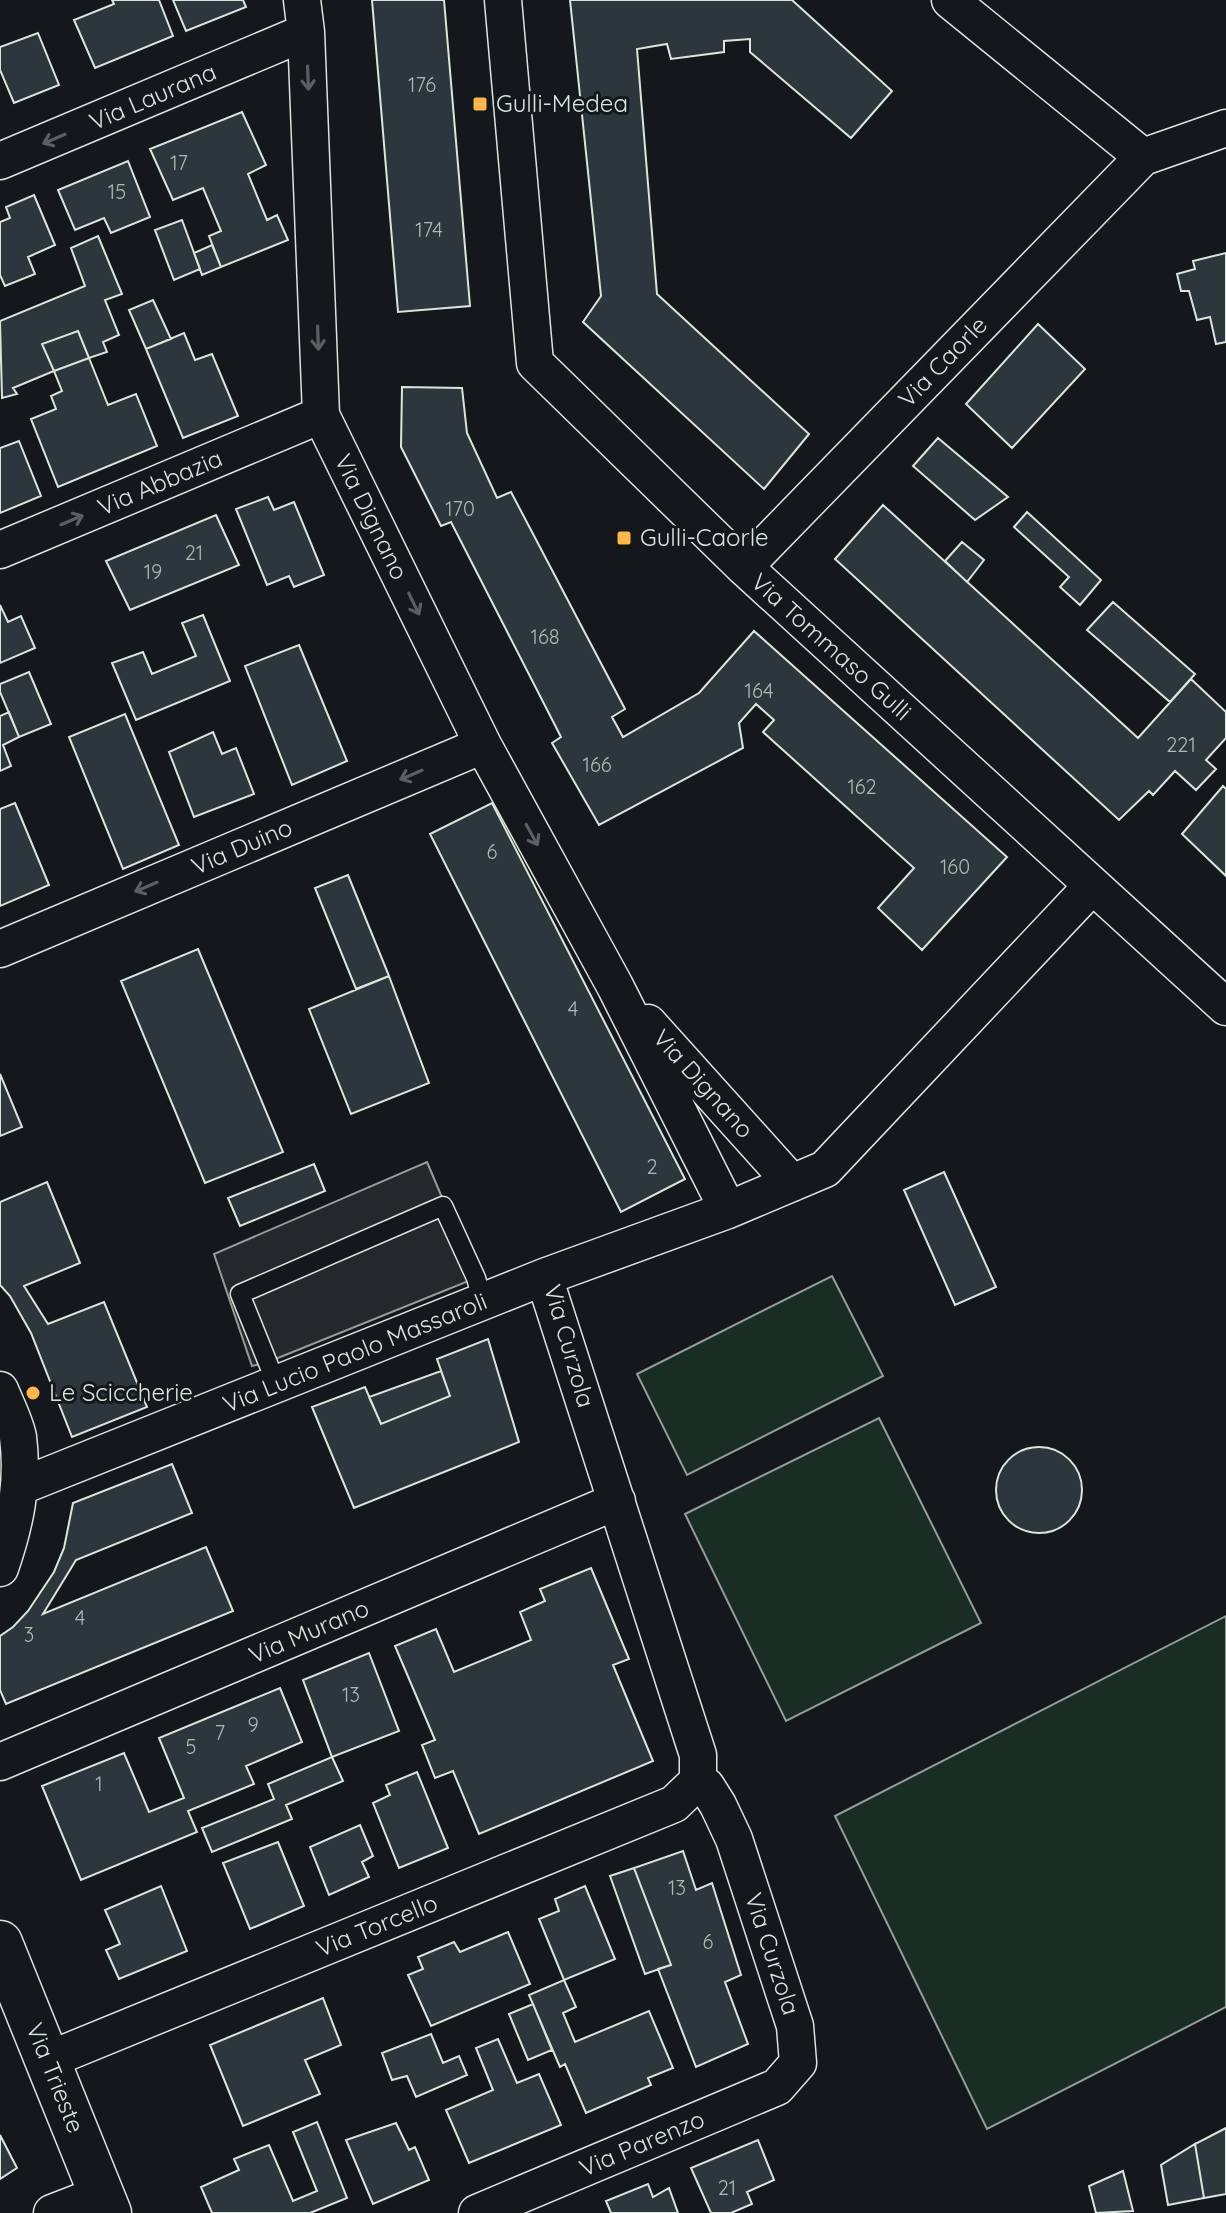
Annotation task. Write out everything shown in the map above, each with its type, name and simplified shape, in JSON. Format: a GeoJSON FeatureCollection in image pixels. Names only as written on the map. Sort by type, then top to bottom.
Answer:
{"type":"FeatureCollection","features":[{"type":"Feature","properties":{"kind":"street","name":"Via Tommaso Gulli"},"geometry":{"type":"LineString","coordinates":[[503,0],[535,363],[744,567],[1226,1007]]}},
{"type":"Feature","properties":{"kind":"street"},"geometry":{"type":"LineString","coordinates":[[950,0],[1143,157]]}},
{"type":"Feature","properties":{"kind":"street","name":"Via Laurana"},"geometry":{"type":"LineString","coordinates":[[0,161],[304,16]]}},
{"type":"Feature","properties":{"kind":"street","name":"Via Dignano"},"geometry":{"type":"LineString","coordinates":[[304,16],[321,415],[483,745],[615,986],[728,1210]]}},
{"type":"Feature","properties":{"kind":"street","name":"Via Caorle"},"geometry":{"type":"LineString","coordinates":[[744,567],[1143,157],[1226,128]]}},
{"type":"Feature","properties":{"kind":"street","name":"Via Abbazia"},"geometry":{"type":"LineString","coordinates":[[0,550],[321,415]]}},
{"type":"Feature","properties":{"kind":"street","name":"Via Duino"},"geometry":{"type":"LineString","coordinates":[[0,949],[483,745]]}},
{"type":"Feature","properties":{"kind":"street","name":"Via Curzola"},"geometry":{"type":"LineString","coordinates":[[798,2063],[795,2026],[734,1839],[718,1805],[706,1786],[698,1781],[698,1755],[617,1501],[513,1290],[728,1210],[825,1169],[1092,886]]}},
{"type":"Feature","properties":{"kind":"street","name":"Via Dignano"},"geometry":{"type":"LineString","coordinates":[[615,986],[792,1183]]}},
{"type":"Feature","properties":{"kind":"street","name":"Via Lucio Paolo Massaroli"},"geometry":{"type":"LineString","coordinates":[[19,1487],[513,1290]]}},
{"type":"Feature","properties":{"kind":"street"},"geometry":{"type":"LineString","coordinates":[[0,1390],[17,1435],[19,1487],[14,1528],[0,1568]]}},
{"type":"Feature","properties":{"kind":"street","name":"Via Murano"},"geometry":{"type":"LineString","coordinates":[[0,1762],[617,1501]]}},
{"type":"Feature","properties":{"kind":"street","name":"Via Torcello"},"geometry":{"type":"LineString","coordinates":[[48,2060],[674,1804],[698,1781]]}},
{"type":"Feature","properties":{"kind":"street","name":"Via Trieste"},"geometry":{"type":"LineString","coordinates":[[0,1943],[105,2204]]}},
{"type":"Feature","properties":{"kind":"street","name":"Via Parenzo"},"geometry":{"type":"LineString","coordinates":[[477,2213],[777,2087],[798,2063]]}},
{"type":"Feature","properties":{"kind":"street"},"geometry":{"type":"LineString","coordinates":[[52,2213],[105,2204]]}},
{"type":"Feature","properties":{"kind":"lane"},"geometry":{"type":"LineString","coordinates":[[276,1383],[240,1294],[443,1206],[476,1278],[513,1290]]}},
{"type":"Feature","properties":{"kind":"green space"},"geometry":{"type":"Polygon","coordinates":[[[832,1276],[883,1376],[687,1475],[637,1374],[832,1276]]]}},
{"type":"Feature","properties":{"kind":"green space"},"geometry":{"type":"Polygon","coordinates":[[[879,1418],[981,1623],[786,1721],[685,1514],[879,1418]]]}},
{"type":"Feature","properties":{"kind":"green space"},"geometry":{"type":"Polygon","coordinates":[[[1226,1616],[1226,2007],[987,2129],[835,1816],[1226,1616]]]}},
{"type":"Feature","properties":{"kind":"shaded area"},"geometry":{"type":"Polygon","coordinates":[[[427,1162],[476,1278],[252,1366],[214,1254],[427,1162]]]}},
{"type":"Feature","properties":{"kind":"building"},"geometry":{"type":"Polygon","coordinates":[[[112,0],[159,0],[173,36],[95,68],[74,20],[114,4],[112,0]]]}},
{"type":"Feature","properties":{"kind":"building"},"geometry":{"type":"Polygon","coordinates":[[[173,0],[243,0],[246,7],[186,31],[173,0]]]}},
{"type":"Feature","properties":{"kind":"building"},"geometry":{"type":"Polygon","coordinates":[[[372,0],[444,0],[470,306],[398,312],[372,0]]]}},
{"type":"Feature","properties":{"kind":"building"},"geometry":{"type":"Polygon","coordinates":[[[570,0],[792,0],[892,91],[851,138],[750,52],[750,39],[724,41],[724,52],[671,59],[667,44],[637,49],[657,294],[809,434],[764,489],[583,322],[601,296],[570,0]]]}},
{"type":"Feature","properties":{"kind":"building"},"geometry":{"type":"Polygon","coordinates":[[[38,33],[59,85],[14,103],[0,70],[0,47],[38,33]]]}},
{"type":"Feature","properties":{"kind":"building"},"geometry":{"type":"Polygon","coordinates":[[[242,112],[266,165],[248,174],[267,220],[277,215],[288,240],[221,267],[209,236],[221,231],[203,188],[173,200],[150,149],[242,112]]]}},
{"type":"Feature","properties":{"kind":"building"},"geometry":{"type":"Polygon","coordinates":[[[128,161],[150,217],[111,233],[104,218],[75,230],[58,190],[128,161]]]}},
{"type":"Feature","properties":{"kind":"building"},"geometry":{"type":"Polygon","coordinates":[[[34,195],[55,245],[28,257],[35,274],[5,286],[0,275],[0,222],[10,218],[6,207],[34,195]]]}},
{"type":"Feature","properties":{"kind":"building"},"geometry":{"type":"Polygon","coordinates":[[[182,220],[200,269],[174,280],[155,230],[182,220]]]}},
{"type":"Feature","properties":{"kind":"building"},"geometry":{"type":"Polygon","coordinates":[[[98,236],[122,294],[105,300],[119,335],[103,342],[107,352],[89,358],[78,331],[42,344],[54,371],[13,388],[17,394],[2,398],[0,321],[85,286],[71,248],[98,236]]]}},
{"type":"Feature","properties":{"kind":"building"},"geometry":{"type":"Polygon","coordinates":[[[212,245],[221,267],[202,275],[194,253],[212,245]]]}},
{"type":"Feature","properties":{"kind":"building"},"geometry":{"type":"Polygon","coordinates":[[[1226,253],[1226,342],[1216,344],[1210,317],[1197,320],[1189,291],[1181,291],[1177,274],[1195,269],[1193,261],[1226,253]]]}},
{"type":"Feature","properties":{"kind":"building"},"geometry":{"type":"Polygon","coordinates":[[[153,300],[171,339],[146,349],[129,310],[153,300]]]}},
{"type":"Feature","properties":{"kind":"building"},"geometry":{"type":"Polygon","coordinates":[[[1038,324],[1085,369],[1012,448],[966,404],[1038,324]]]}},
{"type":"Feature","properties":{"kind":"building"},"geometry":{"type":"Polygon","coordinates":[[[78,331],[89,358],[54,371],[42,344],[78,331]]]}},
{"type":"Feature","properties":{"kind":"building"},"geometry":{"type":"Polygon","coordinates":[[[184,333],[195,360],[212,354],[238,416],[183,438],[146,349],[184,333]]]}},
{"type":"Feature","properties":{"kind":"building"},"geometry":{"type":"Polygon","coordinates":[[[89,358],[108,405],[136,394],[157,446],[58,487],[31,419],[56,409],[51,396],[62,391],[54,371],[89,358]]]}},
{"type":"Feature","properties":{"kind":"building"},"geometry":{"type":"Polygon","coordinates":[[[402,387],[462,388],[467,433],[497,498],[511,492],[625,709],[612,717],[623,737],[699,693],[754,631],[1007,857],[922,950],[878,908],[914,868],[763,732],[774,720],[756,704],[739,723],[743,748],[599,825],[552,743],[561,737],[451,522],[441,526],[401,447],[402,387]]]}},
{"type":"Feature","properties":{"kind":"building"},"geometry":{"type":"Polygon","coordinates":[[[938,438],[1008,497],[975,520],[913,466],[938,438]]]}},
{"type":"Feature","properties":{"kind":"building"},"geometry":{"type":"Polygon","coordinates":[[[19,441],[41,496],[0,513],[0,448],[19,441]]]}},
{"type":"Feature","properties":{"kind":"building"},"geometry":{"type":"Polygon","coordinates":[[[268,497],[274,510],[294,502],[324,575],[294,587],[289,576],[267,585],[236,509],[268,497]]]}},
{"type":"Feature","properties":{"kind":"building"},"geometry":{"type":"Polygon","coordinates":[[[883,505],[1138,738],[1191,679],[1226,712],[1226,738],[1206,760],[1216,769],[1196,790],[1175,771],[1153,795],[1149,791],[1119,820],[835,559],[883,505]]]}},
{"type":"Feature","properties":{"kind":"building"},"geometry":{"type":"Polygon","coordinates":[[[1027,512],[1101,580],[1080,605],[1060,587],[1069,577],[1014,527],[1027,512]]]}},
{"type":"Feature","properties":{"kind":"building"},"geometry":{"type":"Polygon","coordinates":[[[216,515],[239,565],[130,610],[106,561],[216,515]]]}},
{"type":"Feature","properties":{"kind":"building"},"geometry":{"type":"Polygon","coordinates":[[[962,542],[984,560],[967,582],[945,561],[962,542]]]}},
{"type":"Feature","properties":{"kind":"building"},"geometry":{"type":"Polygon","coordinates":[[[1113,602],[1195,674],[1170,702],[1087,630],[1113,602]]]}},
{"type":"Feature","properties":{"kind":"building"},"geometry":{"type":"Polygon","coordinates":[[[0,605],[8,622],[21,616],[35,648],[0,663],[0,605]]]}},
{"type":"Feature","properties":{"kind":"building"},"geometry":{"type":"Polygon","coordinates":[[[203,615],[230,681],[136,720],[112,663],[143,652],[152,674],[196,656],[182,623],[203,615]]]}},
{"type":"Feature","properties":{"kind":"building"},"geometry":{"type":"Polygon","coordinates":[[[299,645],[347,761],[292,785],[245,666],[299,645]]]}},
{"type":"Feature","properties":{"kind":"building"},"geometry":{"type":"Polygon","coordinates":[[[29,672],[51,724],[19,737],[0,692],[0,684],[29,672]]]}},
{"type":"Feature","properties":{"kind":"building"},"geometry":{"type":"Polygon","coordinates":[[[9,712],[19,737],[3,745],[11,766],[0,771],[0,716],[9,712]]]}},
{"type":"Feature","properties":{"kind":"building"},"geometry":{"type":"Polygon","coordinates":[[[125,714],[179,845],[123,869],[69,737],[125,714]]]}},
{"type":"Feature","properties":{"kind":"building"},"geometry":{"type":"Polygon","coordinates":[[[213,732],[222,754],[236,748],[254,794],[194,817],[169,752],[213,732]]]}},
{"type":"Feature","properties":{"kind":"building"},"geometry":{"type":"Polygon","coordinates":[[[1223,786],[1226,789],[1226,876],[1182,834],[1223,786]]]}},
{"type":"Feature","properties":{"kind":"building"},"geometry":{"type":"Polygon","coordinates":[[[15,803],[49,885],[0,906],[0,809],[15,803]]]}},
{"type":"Feature","properties":{"kind":"building"},"geometry":{"type":"Polygon","coordinates":[[[492,803],[685,1179],[621,1212],[430,834],[492,803]]]}},
{"type":"Feature","properties":{"kind":"building"},"geometry":{"type":"Polygon","coordinates":[[[348,875],[389,976],[356,989],[315,888],[348,875]]]}},
{"type":"Feature","properties":{"kind":"building"},"geometry":{"type":"Polygon","coordinates":[[[198,949],[283,1152],[205,1183],[121,981],[198,949]]]}},
{"type":"Feature","properties":{"kind":"building"},"geometry":{"type":"Polygon","coordinates":[[[389,976],[429,1083],[351,1114],[309,1009],[389,976]]]}},
{"type":"Feature","properties":{"kind":"building"},"geometry":{"type":"Polygon","coordinates":[[[0,1074],[22,1127],[0,1136],[0,1074]]]}},
{"type":"Feature","properties":{"kind":"building"},"geometry":{"type":"Polygon","coordinates":[[[314,1164],[325,1191],[240,1226],[228,1198],[314,1164]]]}},
{"type":"Feature","properties":{"kind":"building"},"geometry":{"type":"Polygon","coordinates":[[[944,1172],[996,1287],[955,1305],[904,1190],[944,1172]]]}},
{"type":"Feature","properties":{"kind":"building"},"geometry":{"type":"Polygon","coordinates":[[[47,1182],[80,1263],[24,1286],[48,1324],[104,1302],[147,1407],[72,1437],[31,1333],[10,1296],[0,1285],[0,1202],[47,1182]]]}},
{"type":"Feature","properties":{"kind":"building"},"geometry":{"type":"Polygon","coordinates":[[[488,1339],[519,1442],[354,1508],[312,1407],[365,1387],[381,1424],[450,1396],[437,1359],[488,1339]]]}},
{"type":"Feature","properties":{"kind":"building"},"geometry":{"type":"Polygon","coordinates":[[[441,1371],[450,1396],[381,1424],[369,1397],[441,1371]]]}},
{"type":"Feature","properties":{"kind":"building"},"geometry":{"type":"Polygon","coordinates":[[[1031,1447],[1047,1447],[1070,1459],[1079,1473],[1082,1490],[1079,1507],[1070,1521],[1047,1533],[1031,1533],[1015,1526],[1003,1514],[996,1498],[996,1482],[1003,1466],[1015,1454],[1031,1447]]]}},
{"type":"Feature","properties":{"kind":"building"},"geometry":{"type":"Polygon","coordinates":[[[172,1464],[192,1513],[76,1560],[43,1614],[206,1547],[233,1611],[6,1704],[0,1690],[0,1636],[28,1611],[54,1572],[64,1548],[73,1503],[172,1464]]]}},
{"type":"Feature","properties":{"kind":"building"},"geometry":{"type":"Polygon","coordinates":[[[591,1568],[629,1659],[613,1665],[653,1761],[479,1834],[453,1771],[435,1778],[422,1745],[435,1740],[395,1646],[436,1629],[454,1672],[531,1640],[520,1612],[545,1601],[540,1589],[591,1568]]]}},
{"type":"Feature","properties":{"kind":"building"},"geometry":{"type":"Polygon","coordinates":[[[369,1653],[399,1731],[332,1757],[303,1680],[369,1653]]]}},
{"type":"Feature","properties":{"kind":"building"},"geometry":{"type":"Polygon","coordinates":[[[280,1688],[302,1742],[246,1766],[254,1784],[188,1811],[197,1832],[81,1880],[42,1786],[124,1753],[149,1812],[184,1798],[159,1738],[280,1688]]]}},
{"type":"Feature","properties":{"kind":"building"},"geometry":{"type":"Polygon","coordinates":[[[332,1757],[343,1781],[286,1805],[292,1819],[212,1852],[202,1828],[274,1799],[268,1784],[332,1757]]]}},
{"type":"Feature","properties":{"kind":"building"},"geometry":{"type":"Polygon","coordinates":[[[417,1772],[448,1848],[399,1868],[373,1803],[390,1795],[386,1785],[417,1772]]]}},
{"type":"Feature","properties":{"kind":"building"},"geometry":{"type":"Polygon","coordinates":[[[360,1825],[373,1856],[362,1862],[369,1877],[329,1895],[310,1847],[360,1825]]]}},
{"type":"Feature","properties":{"kind":"building"},"geometry":{"type":"Polygon","coordinates":[[[278,1842],[304,1906],[250,1929],[223,1863],[278,1842]]]}},
{"type":"Feature","properties":{"kind":"building"},"geometry":{"type":"Polygon","coordinates":[[[683,1851],[696,1890],[712,1883],[741,1975],[725,1982],[748,2044],[696,2067],[658,1969],[671,1965],[634,1868],[683,1851]]]}},
{"type":"Feature","properties":{"kind":"building"},"geometry":{"type":"Polygon","coordinates":[[[634,1868],[671,1965],[645,1974],[610,1876],[634,1868]]]}},
{"type":"Feature","properties":{"kind":"building"},"geometry":{"type":"Polygon","coordinates":[[[161,1886],[187,1951],[119,1979],[106,1950],[120,1944],[105,1910],[161,1886]]]}},
{"type":"Feature","properties":{"kind":"building"},"geometry":{"type":"Polygon","coordinates":[[[585,1886],[615,1959],[564,1980],[539,1919],[559,1911],[555,1899],[585,1886]]]}},
{"type":"Feature","properties":{"kind":"building"},"geometry":{"type":"Polygon","coordinates":[[[508,1932],[530,1984],[431,2026],[408,1975],[423,1969],[418,1957],[454,1942],[460,1952],[508,1932]]]}},
{"type":"Feature","properties":{"kind":"building"},"geometry":{"type":"Polygon","coordinates":[[[564,1980],[576,2007],[563,2013],[575,2042],[649,2011],[673,2068],[648,2078],[651,2085],[586,2113],[565,2064],[560,2067],[529,1995],[564,1980]]]}},
{"type":"Feature","properties":{"kind":"building"},"geometry":{"type":"Polygon","coordinates":[[[323,1998],[341,2045],[305,2060],[320,2094],[243,2126],[210,2045],[323,1998]]]}},
{"type":"Feature","properties":{"kind":"building"},"geometry":{"type":"Polygon","coordinates":[[[533,2004],[552,2050],[528,2060],[509,2014],[533,2004]]]}},
{"type":"Feature","properties":{"kind":"building"},"geometry":{"type":"Polygon","coordinates":[[[431,2034],[443,2063],[459,2056],[467,2075],[416,2097],[407,2076],[392,2080],[382,2053],[431,2034]]]}},
{"type":"Feature","properties":{"kind":"building"},"geometry":{"type":"Polygon","coordinates":[[[498,2039],[517,2083],[539,2074],[561,2125],[469,2163],[446,2110],[493,2090],[476,2048],[498,2039]]]}},
{"type":"Feature","properties":{"kind":"building"},"geometry":{"type":"Polygon","coordinates":[[[317,2122],[347,2198],[310,2213],[212,2213],[201,2187],[239,2170],[234,2159],[269,2145],[293,2201],[317,2191],[293,2132],[317,2122]]]}},
{"type":"Feature","properties":{"kind":"building"},"geometry":{"type":"Polygon","coordinates":[[[396,2123],[409,2150],[415,2147],[429,2180],[373,2204],[346,2140],[396,2123]]]}},
{"type":"Feature","properties":{"kind":"building"},"geometry":{"type":"Polygon","coordinates":[[[1226,2128],[1226,2194],[1204,2198],[1195,2144],[1226,2128]]]}},
{"type":"Feature","properties":{"kind":"building"},"geometry":{"type":"Polygon","coordinates":[[[0,2135],[17,2168],[0,2179],[0,2135]]]}},
{"type":"Feature","properties":{"kind":"building"},"geometry":{"type":"Polygon","coordinates":[[[758,2140],[774,2180],[747,2192],[752,2204],[731,2213],[711,2213],[691,2168],[758,2140]]]}},
{"type":"Feature","properties":{"kind":"building"},"geometry":{"type":"Polygon","coordinates":[[[1195,2144],[1204,2198],[1168,2205],[1161,2165],[1195,2144]]]}},
{"type":"Feature","properties":{"kind":"building"},"geometry":{"type":"Polygon","coordinates":[[[1123,2171],[1133,2211],[1096,2213],[1089,2186],[1123,2171]]]}},
{"type":"Feature","properties":{"kind":"building"},"geometry":{"type":"Polygon","coordinates":[[[648,2184],[653,2197],[669,2188],[678,2213],[611,2213],[606,2201],[648,2184]]]}},
{"type":"Feature","properties":{"kind":"place","name":"Gulli-Medea"},"geometry":{"type":"Point","coordinates":[480,104]}},
{"type":"Feature","properties":{"kind":"place","name":"Gulli-Caorle"},"geometry":{"type":"Point","coordinates":[624,538]}},
{"type":"Feature","properties":{"kind":"place","name":"Le Sciccherie"},"geometry":{"type":"Point","coordinates":[33,1393]}}]}
